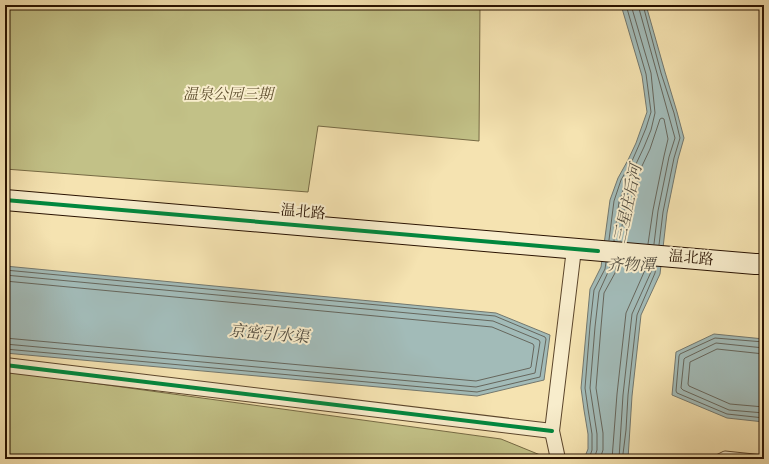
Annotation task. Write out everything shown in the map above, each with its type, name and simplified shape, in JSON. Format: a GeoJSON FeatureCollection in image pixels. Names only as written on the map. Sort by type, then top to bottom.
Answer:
{"type":"FeatureCollection","features":[{"type":"Feature","properties":{"kind":"main road","name":"温北路"},"geometry":{"type":"LineString","coordinates":[[5,200],[761,265]]}},
{"type":"Feature","properties":{"kind":"street"},"geometry":{"type":"LineString","coordinates":[[558,459],[552,431],[574,249]]}},
{"type":"Feature","properties":{"kind":"street"},"geometry":{"type":"LineString","coordinates":[[5,365],[552,431]]}},
{"type":"Feature","properties":{"kind":"lane"},"geometry":{"type":"LineString","coordinates":[[717,459],[725,455],[764,459]]}},
{"type":"Feature","properties":{"kind":"green space","name":"温泉公园三期"},"geometry":{"type":"Polygon","coordinates":[[[5,5],[480,5],[479,141],[318,126],[308,192],[5,169],[5,5]]]}},
{"type":"Feature","properties":{"kind":"green space"},"geometry":{"type":"Polygon","coordinates":[[[5,371],[501,439],[550,459],[5,459],[5,371]]]}},
{"type":"Feature","properties":{"kind":"water","name":"齐物潭"},"geometry":{"type":"Polygon","coordinates":[[[621,5],[646,5],[684,138],[678,159],[667,213],[660,274],[641,315],[632,396],[628,459],[584,459],[588,449],[588,434],[581,388],[590,289],[601,267],[610,200],[618,178],[636,143],[647,112],[642,76],[621,5]]]}},
{"type":"Feature","properties":{"kind":"water","name":"京密引水渠"},"geometry":{"type":"Polygon","coordinates":[[[5,266],[496,313],[550,335],[544,380],[477,396],[5,353],[5,266]]]}},
{"type":"Feature","properties":{"kind":"water"},"geometry":{"type":"Polygon","coordinates":[[[714,334],[764,339],[764,422],[727,418],[672,395],[676,352],[714,334]]]}},
{"type":"Feature","properties":{"kind":"cycle path"},"geometry":{"type":"LineString","coordinates":[[5,200],[598,251]]}},
{"type":"Feature","properties":{"kind":"cycle path"},"geometry":{"type":"LineString","coordinates":[[5,365],[552,431]]}},
{"type":"Feature","properties":{"kind":"water label","name":"三星庄后河"},"geometry":{"type":"Point","coordinates":[629,204]}}]}
